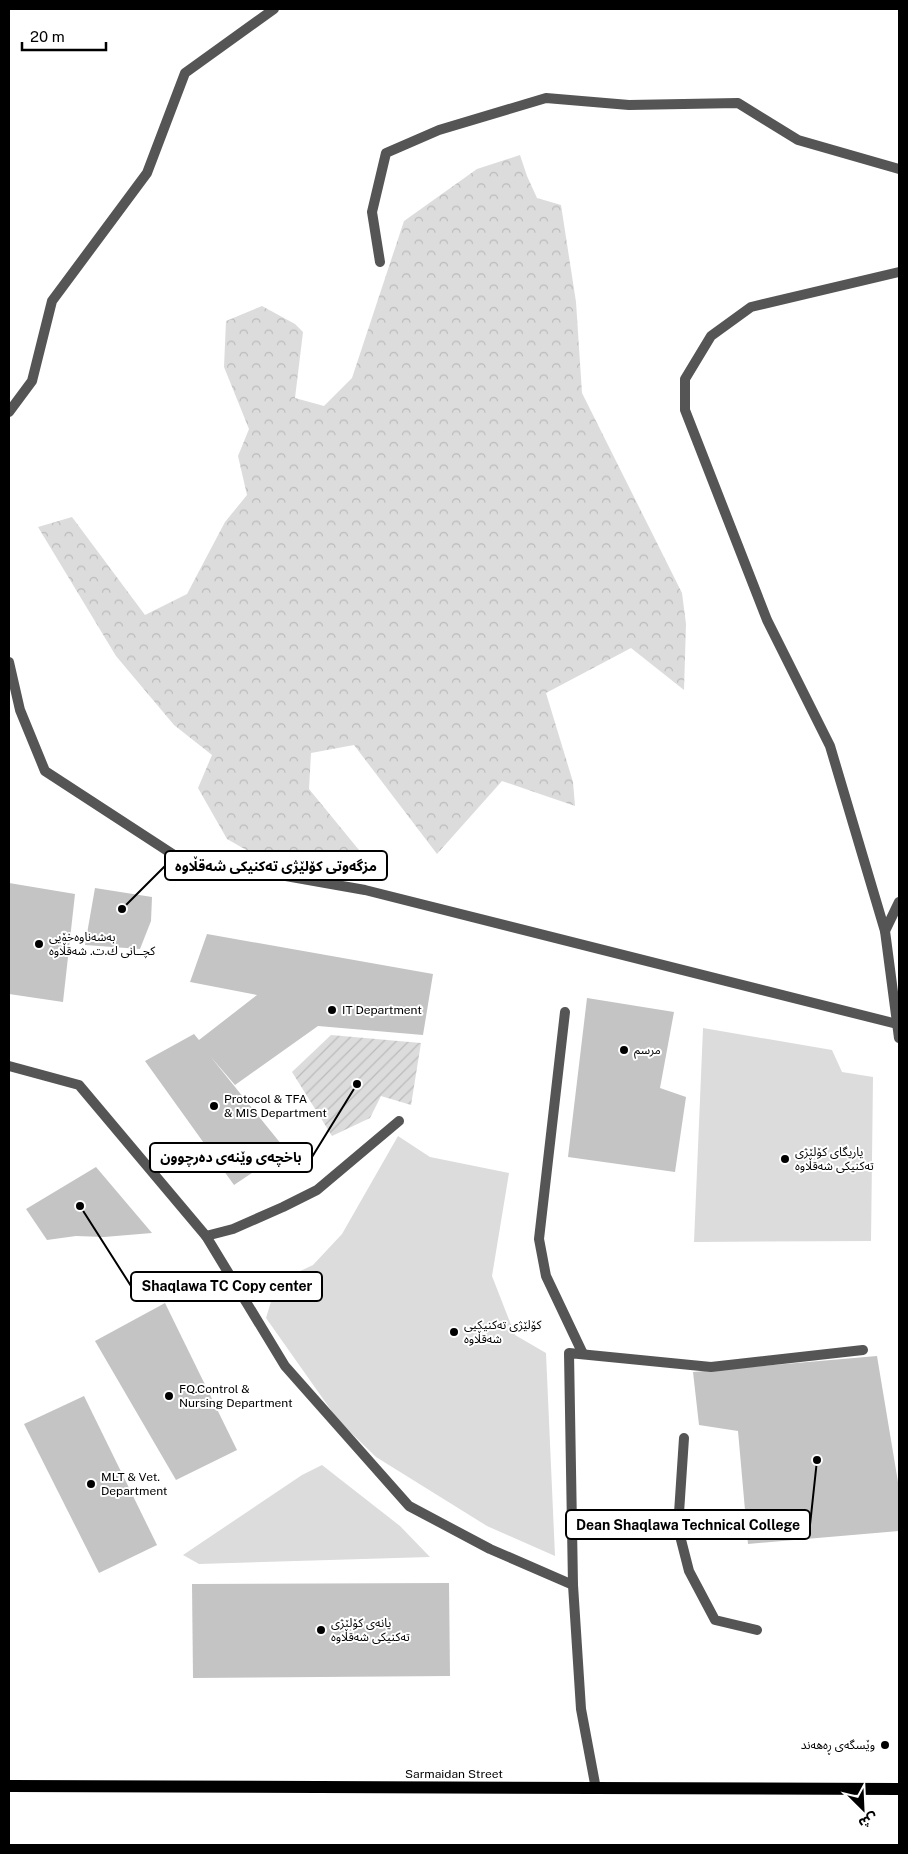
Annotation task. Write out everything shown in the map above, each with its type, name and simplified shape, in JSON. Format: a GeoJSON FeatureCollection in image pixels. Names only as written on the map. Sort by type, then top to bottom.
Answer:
{"type":"FeatureCollection","features":[{"type":"Feature","properties":{"kind":"main road","name":"Sarmaidan Street"},"geometry":{"type":"LineString","coordinates":[[9,1786],[899,1789]]}},
{"type":"Feature","properties":{"kind":"street"},"geometry":{"type":"LineString","coordinates":[[9,412],[32,381],[52,301],[147,173],[185,73],[274,9]]}},
{"type":"Feature","properties":{"kind":"street"},"geometry":{"type":"LineString","coordinates":[[380,262],[372,212],[386,153],[439,130],[546,98],[629,105],[738,102],[798,140],[899,169]]}},
{"type":"Feature","properties":{"kind":"street"},"geometry":{"type":"LineString","coordinates":[[899,272],[750,307],[710,336],[685,379],[685,410],[764,611],[830,746],[885,931],[899,1038]]}},
{"type":"Feature","properties":{"kind":"street"},"geometry":{"type":"LineString","coordinates":[[9,662],[20,710],[45,771],[177,857],[364,890],[897,1024]]}},
{"type":"Feature","properties":{"kind":"street"},"geometry":{"type":"LineString","coordinates":[[885,931],[899,902]]}},
{"type":"Feature","properties":{"kind":"street"},"geometry":{"type":"LineString","coordinates":[[565,1012],[539,1238],[546,1276],[583,1354]]}},
{"type":"Feature","properties":{"kind":"street"},"geometry":{"type":"LineString","coordinates":[[9,1066],[79,1085],[206,1236],[285,1366],[409,1506],[490,1549],[573,1585]]}},
{"type":"Feature","properties":{"kind":"street"},"geometry":{"type":"LineString","coordinates":[[206,1236],[233,1229],[317,1190],[399,1121]]}},
{"type":"Feature","properties":{"kind":"street"},"geometry":{"type":"LineString","coordinates":[[596,1788],[581,1708],[573,1585],[569,1353],[711,1367],[863,1350]]}},
{"type":"Feature","properties":{"kind":"street"},"geometry":{"type":"LineString","coordinates":[[684,1438],[678,1528],[689,1572],[715,1620],[757,1630]]}},
{"type":"Feature","properties":{"kind":"street"},"geometry":{"type":"LineString","coordinates":[[572,1525],[678,1528]]}},
{"type":"Feature","properties":{"kind":"green space"},"geometry":{"type":"Polygon","coordinates":[[[520,155],[537,198],[561,205],[576,302],[582,393],[682,593],[686,624],[684,690],[631,648],[546,693],[573,782],[575,806],[502,781],[437,854],[354,745],[311,753],[309,789],[368,861],[335,884],[280,869],[227,839],[198,788],[212,755],[174,725],[116,656],[38,527],[72,517],[145,615],[187,594],[225,522],[247,495],[238,456],[249,429],[224,367],[226,321],[262,306],[295,324],[303,332],[295,398],[324,406],[352,378],[404,221],[477,169],[520,155]]]}},
{"type":"Feature","properties":{"kind":"green space","name":"یاریگای کۆلێژی تەکنیکی شەقڵاوە"},"geometry":{"type":"Polygon","coordinates":[[[703,1028],[832,1050],[842,1072],[873,1077],[871,1241],[694,1242],[703,1028]]]}},
{"type":"Feature","properties":{"kind":"green space"},"geometry":{"type":"Polygon","coordinates":[[[331,1035],[421,1043],[411,1105],[381,1096],[370,1118],[332,1136],[292,1072],[331,1035]]]}},
{"type":"Feature","properties":{"kind":"green space"},"geometry":{"type":"Polygon","coordinates":[[[398,1136],[430,1157],[509,1173],[492,1276],[515,1335],[546,1353],[555,1556],[487,1526],[376,1457],[338,1420],[266,1318],[277,1282],[313,1265],[342,1234],[398,1136]]]}},
{"type":"Feature","properties":{"kind":"green space"},"geometry":{"type":"Polygon","coordinates":[[[322,1465],[400,1526],[430,1557],[199,1564],[183,1555],[302,1475],[322,1465]]]}},
{"type":"Feature","properties":{"kind":"building","name":"بەشەناوەخۆیی کچــانی ك.ت. شەقڵاوە"},"geometry":{"type":"Polygon","coordinates":[[[9,883],[75,894],[63,1002],[9,994],[9,883]]]}},
{"type":"Feature","properties":{"kind":"building"},"geometry":{"type":"Polygon","coordinates":[[[95,888],[152,897],[151,921],[140,949],[85,945],[95,888]]]}},
{"type":"Feature","properties":{"kind":"building","name":"IT Department"},"geometry":{"type":"Polygon","coordinates":[[[207,934],[433,974],[423,1035],[318,1026],[235,1085],[210,1056],[286,1150],[234,1185],[145,1061],[194,1034],[199,1040],[257,995],[190,982],[207,934]]]}},
{"type":"Feature","properties":{"kind":"building","name":"مرسم"},"geometry":{"type":"Polygon","coordinates":[[[587,998],[674,1012],[660,1088],[686,1097],[675,1172],[568,1157],[587,998]]]}},
{"type":"Feature","properties":{"kind":"building"},"geometry":{"type":"Polygon","coordinates":[[[96,1167],[152,1233],[104,1237],[76,1236],[47,1240],[26,1209],[96,1167]]]}},
{"type":"Feature","properties":{"kind":"building","name":"FQ.Control & Nursing Department"},"geometry":{"type":"Polygon","coordinates":[[[165,1303],[237,1450],[176,1480],[95,1341],[165,1303]]]}},
{"type":"Feature","properties":{"kind":"building"},"geometry":{"type":"Polygon","coordinates":[[[877,1356],[899,1488],[899,1531],[748,1544],[738,1431],[699,1425],[693,1372],[877,1356]]]}},
{"type":"Feature","properties":{"kind":"building","name":"MLT & Vet. Department"},"geometry":{"type":"Polygon","coordinates":[[[84,1396],[157,1545],[99,1573],[24,1424],[84,1396]]]}},
{"type":"Feature","properties":{"kind":"building","name":"یانەی کۆلێژی تەکنیکی شەقڵاوە"},"geometry":{"type":"Polygon","coordinates":[[[449,1583],[450,1676],[193,1678],[192,1584],[449,1583]]]}},
{"type":"Feature","properties":{"kind":"place","name":"مزگەوتی کۆلێژی تەکنیکی شەقڵاوە"},"geometry":{"type":"Point","coordinates":[122,909]}},
{"type":"Feature","properties":{"kind":"place","name":"بەشەناوەخۆیی کچــانی ك.ت. شەقڵاوە"},"geometry":{"type":"Point","coordinates":[39,944]}},
{"type":"Feature","properties":{"kind":"place","name":"IT Department"},"geometry":{"type":"Point","coordinates":[332,1010]}},
{"type":"Feature","properties":{"kind":"place","name":"مرسم"},"geometry":{"type":"Point","coordinates":[624,1050]}},
{"type":"Feature","properties":{"kind":"place","name":"باخچەی وێنەی دەرچوون"},"geometry":{"type":"Point","coordinates":[357,1084]}},
{"type":"Feature","properties":{"kind":"place","name":"Protocol & TFA & MIS Department"},"geometry":{"type":"Point","coordinates":[214,1106]}},
{"type":"Feature","properties":{"kind":"place","name":"یاریگای کۆلێژی تەکنیکی شەقڵاوە"},"geometry":{"type":"Point","coordinates":[785,1159]}},
{"type":"Feature","properties":{"kind":"place","name":"Shaqlawa TC Copy center"},"geometry":{"type":"Point","coordinates":[80,1206]}},
{"type":"Feature","properties":{"kind":"place","name":"کۆلێژی تەکنیکیی شەقڵاوە"},"geometry":{"type":"Point","coordinates":[454,1332]}},
{"type":"Feature","properties":{"kind":"place","name":"FQ.Control & Nursing Department"},"geometry":{"type":"Point","coordinates":[169,1396]}},
{"type":"Feature","properties":{"kind":"place","name":"Dean Shaqlawa Technical College"},"geometry":{"type":"Point","coordinates":[817,1460]}},
{"type":"Feature","properties":{"kind":"place","name":"MLT & Vet. Department"},"geometry":{"type":"Point","coordinates":[91,1484]}},
{"type":"Feature","properties":{"kind":"place","name":"یانەی کۆلێژی تەکنیکی شەقڵاوە"},"geometry":{"type":"Point","coordinates":[321,1630]}},
{"type":"Feature","properties":{"kind":"place","name":"وێسگەی ڕەهەند"},"geometry":{"type":"Point","coordinates":[885,1745]}}]}
